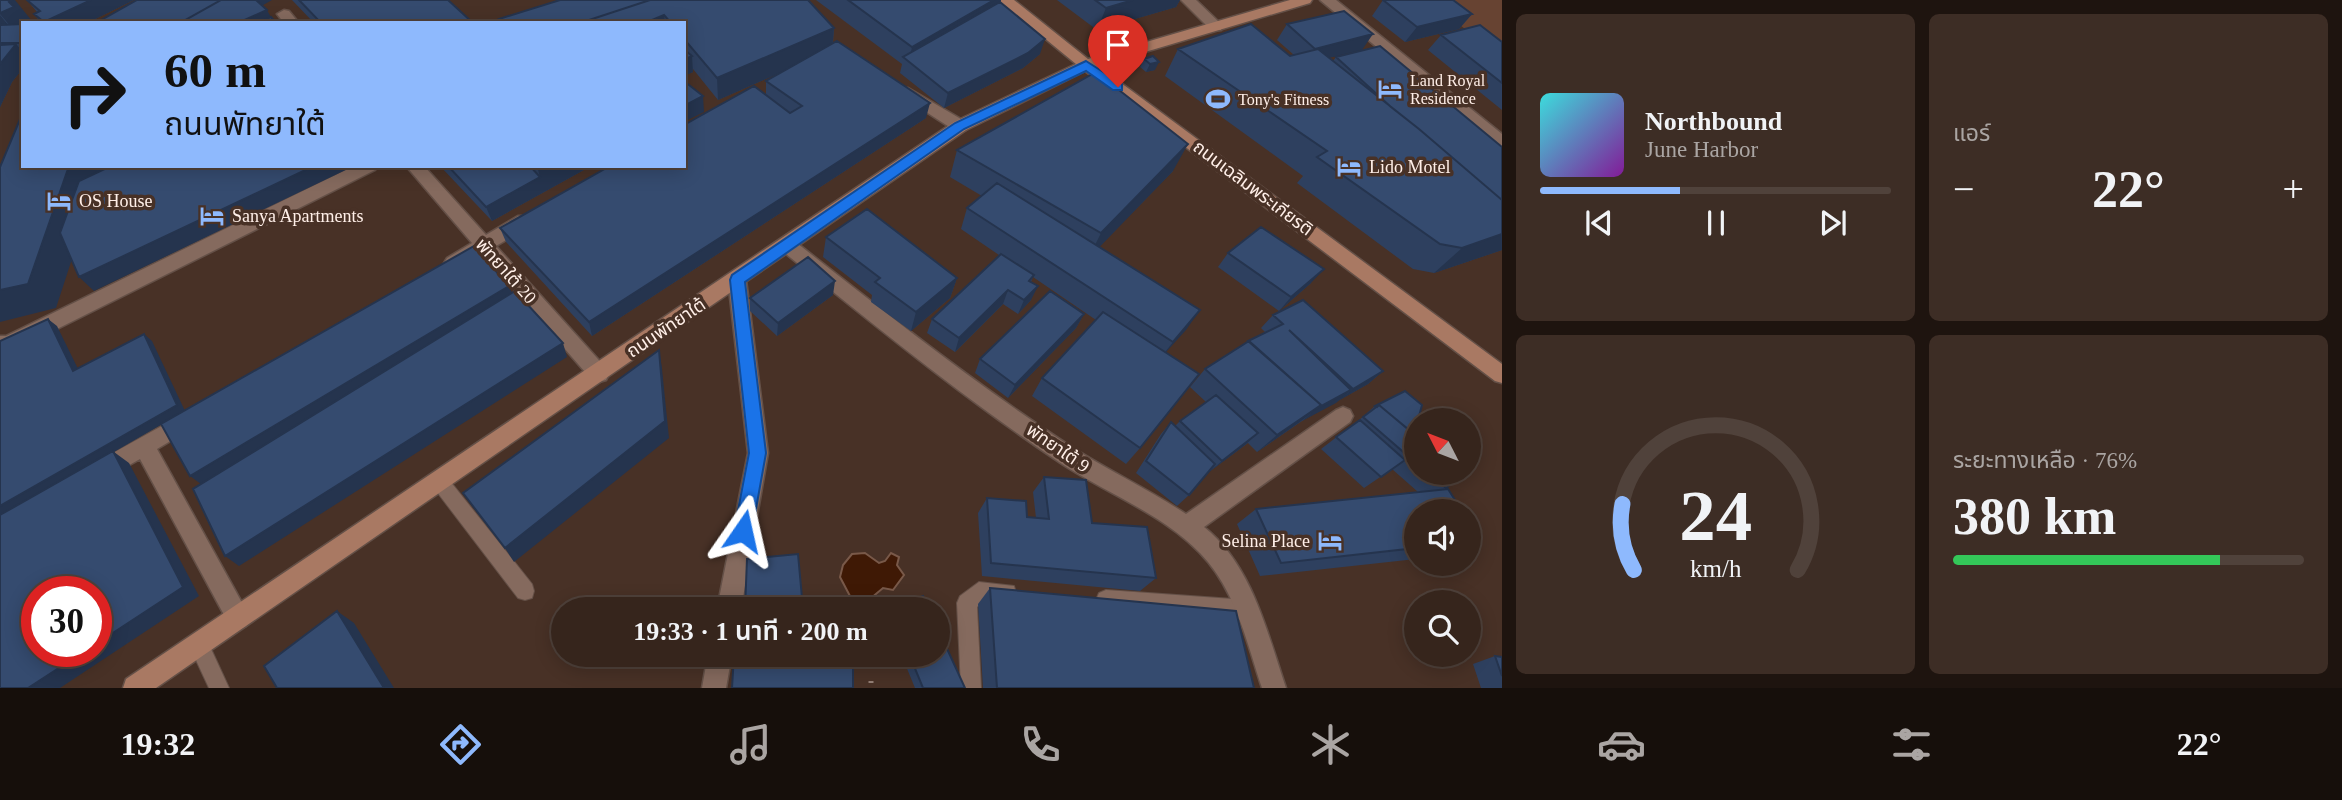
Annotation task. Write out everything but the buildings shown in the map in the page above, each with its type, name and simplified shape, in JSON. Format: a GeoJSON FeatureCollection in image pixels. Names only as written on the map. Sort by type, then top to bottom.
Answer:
{"type":"FeatureCollection","features":[{"type":"Feature","properties":{"kind":"main road","name":"ถนนเฉลิมพระเกียรติ"},"geometry":{"type":"LineString","coordinates":[[1005,0],[1086,65],[1502,375]]}},
{"type":"Feature","properties":{"kind":"main road","name":"ถนนพัทยาใต้"},"geometry":{"type":"LineString","coordinates":[[135,688],[600,374],[960,126],[1086,65],[1305,0]]}},
{"type":"Feature","properties":{"kind":"street"},"geometry":{"type":"LineString","coordinates":[[1188,0],[1216,27]]}},
{"type":"Feature","properties":{"kind":"street"},"geometry":{"type":"LineString","coordinates":[[1327,0],[1502,142]]}},
{"type":"Feature","properties":{"kind":"street"},"geometry":{"type":"LineString","coordinates":[[895,85],[960,126]]}},
{"type":"Feature","properties":{"kind":"street"},"geometry":{"type":"LineString","coordinates":[[0,344],[8,344],[365,168]]}},
{"type":"Feature","properties":{"kind":"street","name":"พัทยาใต้ 20"},"geometry":{"type":"LineString","coordinates":[[416,168],[600,374]]}},
{"type":"Feature","properties":{"kind":"street"},"geometry":{"type":"LineString","coordinates":[[436,274],[540,212]]}},
{"type":"Feature","properties":{"kind":"street","name":"พัทยาใต้ 9"},"geometry":{"type":"LineString","coordinates":[[787,246],[928,357],[1069,457],[1185,527],[1217,555],[1247,610],[1274,688]]}},
{"type":"Feature","properties":{"kind":"street"},"geometry":{"type":"LineString","coordinates":[[731,597],[758,453],[737,280]]}},
{"type":"Feature","properties":{"kind":"street"},"geometry":{"type":"LineString","coordinates":[[84,481],[203,412]]}},
{"type":"Feature","properties":{"kind":"street"},"geometry":{"type":"LineString","coordinates":[[1185,527],[1343,416]]}},
{"type":"Feature","properties":{"kind":"street"},"geometry":{"type":"LineString","coordinates":[[144,446],[239,618]]}},
{"type":"Feature","properties":{"kind":"street"},"geometry":{"type":"LineString","coordinates":[[714,688],[718,667]]}},
{"type":"Feature","properties":{"kind":"lane"},"geometry":{"type":"LineString","coordinates":[[440,482],[525,591]]}},
{"type":"Feature","properties":{"kind":"lane"},"geometry":{"type":"LineString","coordinates":[[971,688],[967,603],[979,591],[1020,594]]}},
{"type":"Feature","properties":{"kind":"lane"},"geometry":{"type":"LineString","coordinates":[[1089,598],[1247,610]]}},
{"type":"Feature","properties":{"kind":"lane"},"geometry":{"type":"LineString","coordinates":[[1226,608],[1232,635]]}},
{"type":"Feature","properties":{"kind":"lane"},"geometry":{"type":"LineString","coordinates":[[199,645],[219,688]]}},
{"type":"Feature","properties":{"kind":"shaded area"},"geometry":{"type":"Polygon","coordinates":[[[1427,0],[1502,0],[1502,57],[1427,0]]]}},
{"type":"Feature","properties":{"kind":"shaded area"},"geometry":{"type":"Polygon","coordinates":[[[865,553],[879,563],[885,561],[891,553],[899,557],[897,565],[904,575],[893,590],[883,588],[872,597],[850,597],[840,577],[843,565],[852,554],[865,553]]]}},
{"type":"Feature","properties":{"kind":"place","name":"Land Royal Residence"},"geometry":{"type":"Point","coordinates":[1390,89]}},
{"type":"Feature","properties":{"kind":"place","name":"Tony's Fitness"},"geometry":{"type":"Point","coordinates":[1218,99]}},
{"type":"Feature","properties":{"kind":"place","name":"Lido Motel"},"geometry":{"type":"Point","coordinates":[1349,167]}},
{"type":"Feature","properties":{"kind":"place","name":"OS House"},"geometry":{"type":"Point","coordinates":[59,201]}},
{"type":"Feature","properties":{"kind":"place","name":"Sanya Apartments"},"geometry":{"type":"Point","coordinates":[212,216]}},
{"type":"Feature","properties":{"kind":"place","name":"Selina Place"},"geometry":{"type":"Point","coordinates":[1330,541]}},
{"type":"Feature","properties":{"kind":"route"},"geometry":{"type":"LineString","coordinates":[[743,531],[758,453],[737,280],[960,126],[1086,65],[1118,87]]}}]}
